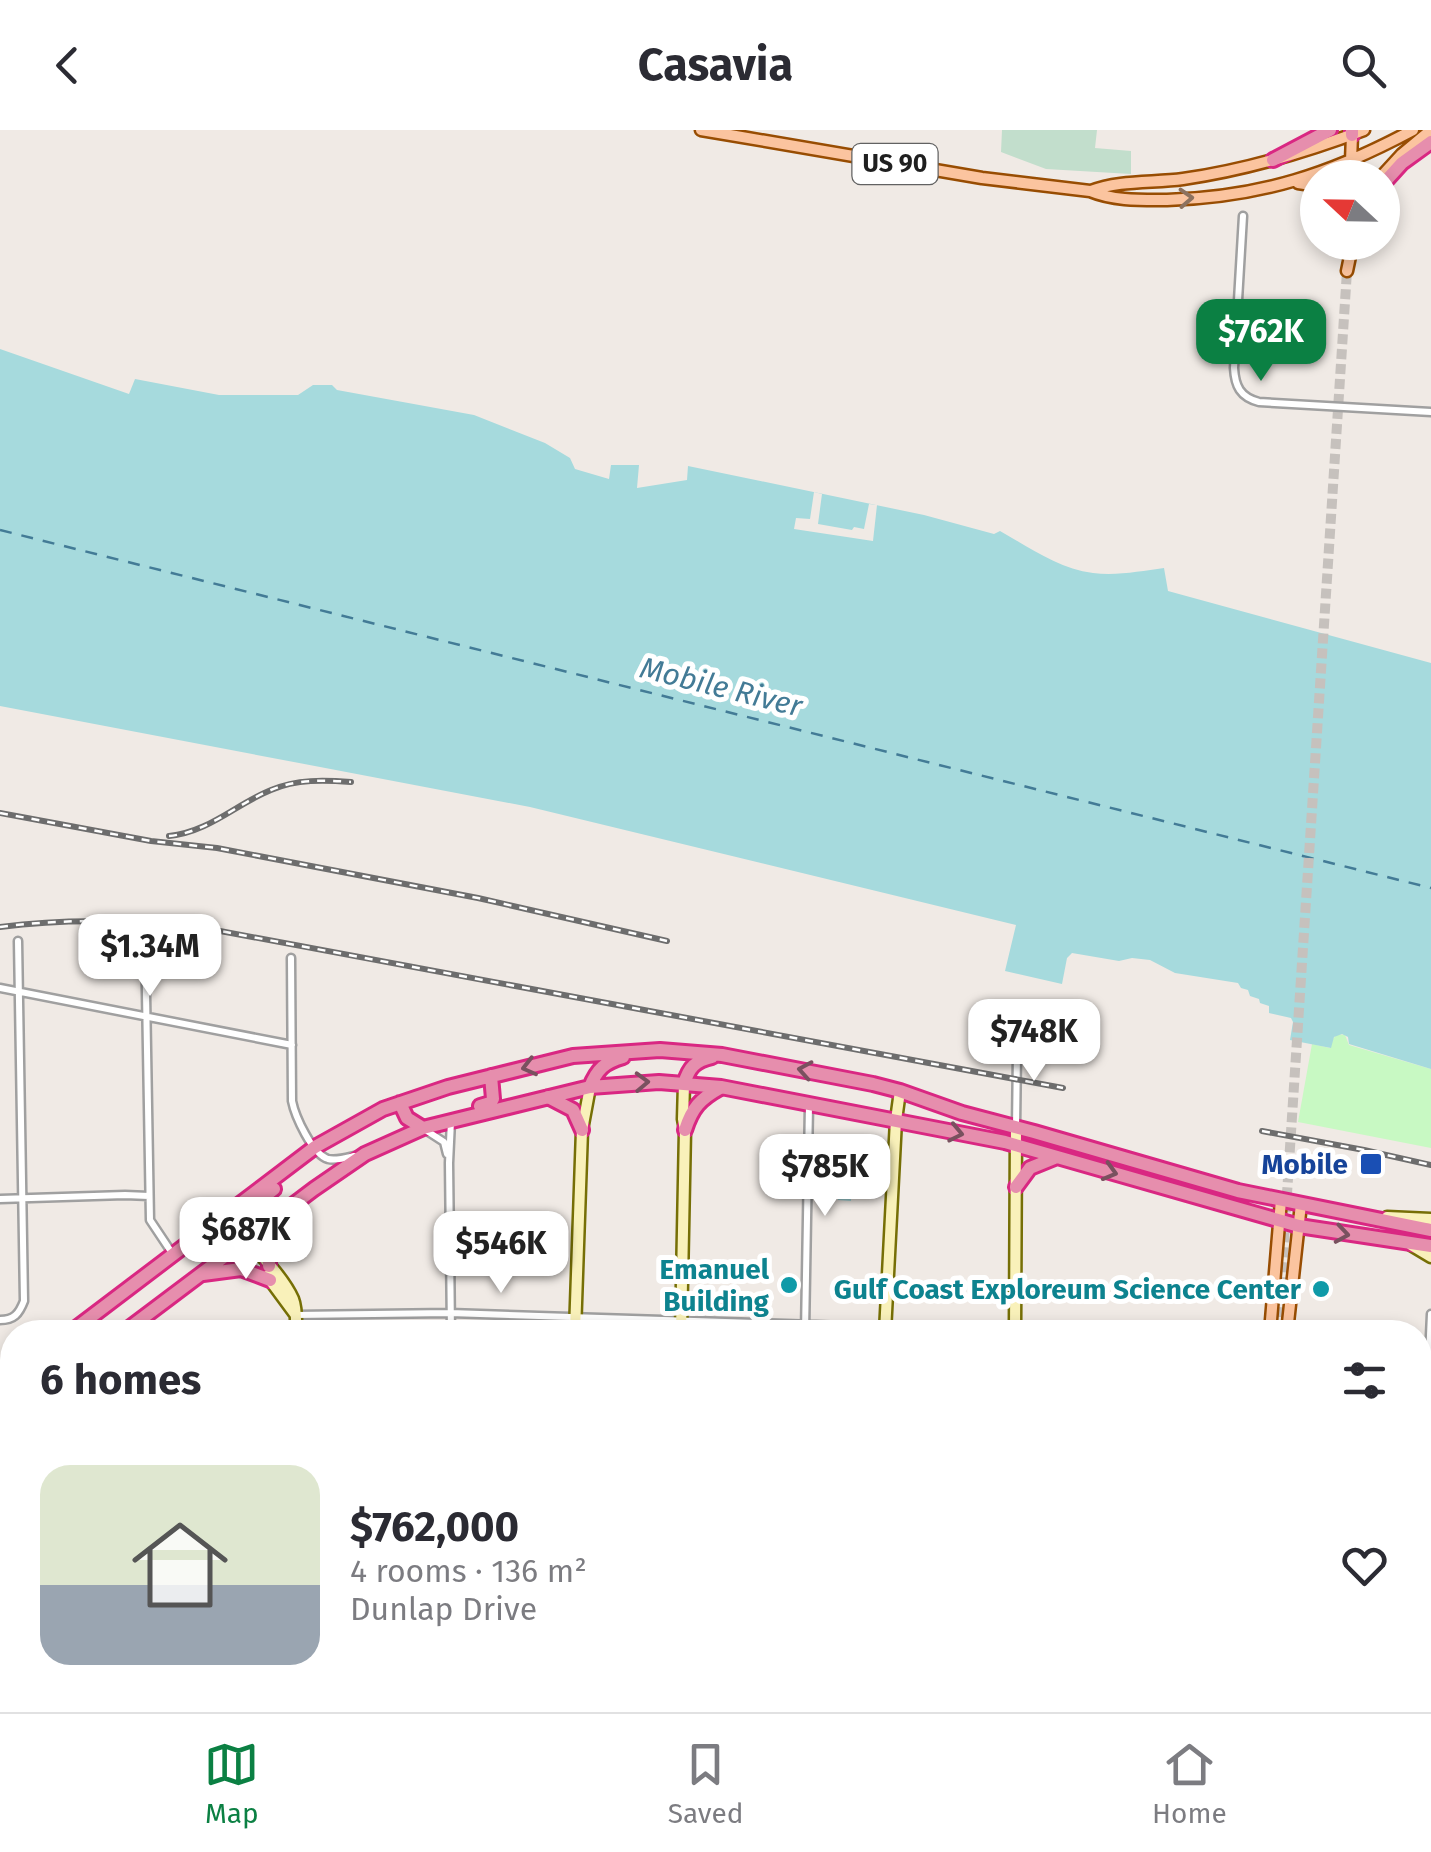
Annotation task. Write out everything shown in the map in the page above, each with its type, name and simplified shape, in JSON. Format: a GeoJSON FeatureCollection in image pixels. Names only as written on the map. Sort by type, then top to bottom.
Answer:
{"type":"FeatureCollection","features":[{"type":"Feature","properties":{"kind":"highway"},"geometry":{"type":"LineString","coordinates":[[1273,160],[1330,130]]}},
{"type":"Feature","properties":{"kind":"highway"},"geometry":{"type":"LineString","coordinates":[[1400,165],[1431,142]]}},
{"type":"Feature","properties":{"kind":"highway"},"geometry":{"type":"LineString","coordinates":[[590,1087],[596,1072],[610,1061],[652,1050],[679,1061],[684,1084]]}},
{"type":"Feature","properties":{"kind":"highway"},"geometry":{"type":"LineString","coordinates":[[87,1320],[302,1157],[348,1127],[400,1103],[491,1076],[572,1056],[652,1050],[722,1055],[900,1091],[962,1113],[1238,1190],[1431,1230]]}},
{"type":"Feature","properties":{"kind":"highway"},"geometry":{"type":"LineString","coordinates":[[684,1084],[690,1067],[722,1055]]}},
{"type":"Feature","properties":{"kind":"highway"},"geometry":{"type":"LineString","coordinates":[[451,1120],[464,1110],[492,1102],[491,1076]]}},
{"type":"Feature","properties":{"kind":"highway"},"geometry":{"type":"LineString","coordinates":[[143,1320],[365,1154],[451,1120],[546,1096],[624,1083],[721,1088],[896,1120],[1016,1145],[1299,1226],[1431,1246]]}},
{"type":"Feature","properties":{"kind":"highway"},"geometry":{"type":"LineString","coordinates":[[685,1130],[696,1105],[721,1088]]}},
{"type":"Feature","properties":{"kind":"highway"},"geometry":{"type":"LineString","coordinates":[[546,1096],[573,1110],[582,1130]]}},
{"type":"Feature","properties":{"kind":"highway"},"geometry":{"type":"LineString","coordinates":[[400,1103],[410,1120],[423,1128]]}},
{"type":"Feature","properties":{"kind":"highway"},"geometry":{"type":"LineString","coordinates":[[244,1241],[240,1229],[246,1212],[282,1182],[302,1157]]}},
{"type":"Feature","properties":{"kind":"highway"},"geometry":{"type":"LineString","coordinates":[[1016,1187],[1030,1168],[1058,1157]]}},
{"type":"Feature","properties":{"kind":"highway"},"geometry":{"type":"LineString","coordinates":[[200,1274],[241,1269],[270,1273],[269,1242],[282,1213]]}},
{"type":"Feature","properties":{"kind":"highway"},"geometry":{"type":"LineString","coordinates":[[119,1295],[148,1283],[212,1236],[232,1233],[244,1241]]}},
{"type":"Feature","properties":{"kind":"main road","name":"US 90"},"geometry":{"type":"LineString","coordinates":[[701,130],[982,178],[1090,192],[1105,198],[1179,199],[1244,192],[1300,179]]}},
{"type":"Feature","properties":{"kind":"main road","name":"US 90"},"geometry":{"type":"LineString","coordinates":[[1356,160],[1413,130]]}},
{"type":"Feature","properties":{"kind":"main road"},"geometry":{"type":"LineString","coordinates":[[1397,160],[1431,130]]}},
{"type":"Feature","properties":{"kind":"main road","name":"US 90"},"geometry":{"type":"LineString","coordinates":[[1090,192],[1106,185],[1184,178],[1273,160],[1356,132]]}},
{"type":"Feature","properties":{"kind":"main road"},"geometry":{"type":"LineString","coordinates":[[1352,160],[1356,132]]}},
{"type":"Feature","properties":{"kind":"main road"},"geometry":{"type":"LineString","coordinates":[[1292,182],[1300,183]]}},
{"type":"Feature","properties":{"kind":"main road"},"geometry":{"type":"LineString","coordinates":[[1347,268],[1348,260]]}},
{"type":"Feature","properties":{"kind":"main road"},"geometry":{"type":"LineString","coordinates":[[1271,1320],[1280,1200]]}},
{"type":"Feature","properties":{"kind":"main road"},"geometry":{"type":"LineString","coordinates":[[1288,1320],[1301,1204]]}},
{"type":"Feature","properties":{"kind":"street"},"geometry":{"type":"LineString","coordinates":[[1243,216],[1234,368],[1243,395],[1259,402],[1431,412]]}},
{"type":"Feature","properties":{"kind":"street"},"geometry":{"type":"LineString","coordinates":[[146,936],[150,1220],[173,1254]]}},
{"type":"Feature","properties":{"kind":"street"},"geometry":{"type":"LineString","coordinates":[[0,1320],[19,1314],[24,1302],[18,941]]}},
{"type":"Feature","properties":{"kind":"street"},"geometry":{"type":"LineString","coordinates":[[291,958],[294,1112],[320,1155],[332,1160],[365,1154]]}},
{"type":"Feature","properties":{"kind":"street"},"geometry":{"type":"LineString","coordinates":[[0,988],[292,1044]]}},
{"type":"Feature","properties":{"kind":"street"},"geometry":{"type":"LineString","coordinates":[[1015,1320],[1016,1053],[1020,1037]]}},
{"type":"Feature","properties":{"kind":"street"},"geometry":{"type":"LineString","coordinates":[[681,1320],[684,1084]]}},
{"type":"Feature","properties":{"kind":"street"},"geometry":{"type":"LineString","coordinates":[[576,1320],[582,1130],[590,1087]]}},
{"type":"Feature","properties":{"kind":"street"},"geometry":{"type":"LineString","coordinates":[[886,1320],[900,1091]]}},
{"type":"Feature","properties":{"kind":"street"},"geometry":{"type":"LineString","coordinates":[[805,1320],[810,1105]]}},
{"type":"Feature","properties":{"kind":"street"},"geometry":{"type":"LineString","coordinates":[[450,1320],[451,1120]]}},
{"type":"Feature","properties":{"kind":"street"},"geometry":{"type":"LineString","coordinates":[[423,1128],[444,1142],[449,1160]]}},
{"type":"Feature","properties":{"kind":"street"},"geometry":{"type":"LineString","coordinates":[[0,1199],[149,1196]]}},
{"type":"Feature","properties":{"kind":"street"},"geometry":{"type":"LineString","coordinates":[[1370,1218],[1431,1218]]}},
{"type":"Feature","properties":{"kind":"street"},"geometry":{"type":"LineString","coordinates":[[244,1241],[253,1246],[296,1320]]}},
{"type":"Feature","properties":{"kind":"street"},"geometry":{"type":"LineString","coordinates":[[1406,1242],[1431,1257]]}},
{"type":"Feature","properties":{"kind":"street"},"geometry":{"type":"LineString","coordinates":[[296,1315],[450,1313],[614,1320]]}},
{"type":"Feature","properties":{"kind":"green space"},"geometry":{"type":"Polygon","coordinates":[[[1002,130],[1097,130],[1095,148],[1131,151],[1131,174],[1046,169],[1001,152],[1002,130]]]}},
{"type":"Feature","properties":{"kind":"green space"},"geometry":{"type":"Polygon","coordinates":[[[1337,1034],[1345,1035],[1349,1045],[1431,1069],[1431,1148],[1298,1122],[1312,1044],[1330,1048],[1337,1034]]]}},
{"type":"Feature","properties":{"kind":"green space"},"geometry":{"type":"Polygon","coordinates":[[[823,1134],[841,1135],[839,1171],[820,1170],[823,1134]]]}},
{"type":"Feature","properties":{"kind":"water","name":"Mobile River"},"geometry":{"type":"Polygon","coordinates":[[[0,349],[129,394],[135,379],[219,395],[298,395],[313,385],[332,385],[337,390],[474,415],[545,443],[570,458],[575,469],[609,479],[611,465],[639,465],[637,488],[687,480],[688,466],[924,515],[994,534],[1000,531],[1068,567],[1111,574],[1164,568],[1168,591],[1431,663],[1431,1069],[1349,1044],[1348,1037],[1342,1034],[1334,1037],[1331,1048],[1290,1040],[1291,1018],[1269,1013],[1269,1006],[1250,996],[1238,983],[1175,973],[1150,960],[1119,961],[1072,953],[1067,958],[1062,984],[1005,971],[1016,925],[530,807],[0,706],[0,349]]]}},
{"type":"Feature","properties":{"kind":"water"},"geometry":{"type":"Polygon","coordinates":[[[832,1177],[852,1178],[851,1201],[838,1200],[838,1192],[831,1191],[832,1177]]]}},
{"type":"Feature","properties":{"kind":"pier"},"geometry":{"type":"Polygon","coordinates":[[[814,492],[822,494],[818,524],[864,529],[869,504],[877,505],[873,541],[794,529],[796,518],[810,519],[814,492]]]}},
{"type":"Feature","properties":{"kind":"ferry route"},"geometry":{"type":"LineString","coordinates":[[0,530],[1431,888]]}},
{"type":"Feature","properties":{"kind":"tunnel"},"geometry":{"type":"LineString","coordinates":[[1279,1320],[1347,271]]}},
{"type":"Feature","properties":{"kind":"railway"},"geometry":{"type":"LineString","coordinates":[[169,836],[197,829],[281,786],[311,781],[351,782]]}},
{"type":"Feature","properties":{"kind":"railway"},"geometry":{"type":"LineString","coordinates":[[0,813],[151,841],[217,848],[478,898],[667,941]]}},
{"type":"Feature","properties":{"kind":"railway"},"geometry":{"type":"LineString","coordinates":[[0,927],[102,921],[204,928],[1063,1088]]}},
{"type":"Feature","properties":{"kind":"railway"},"geometry":{"type":"LineString","coordinates":[[1262,1131],[1431,1165]]}},
{"type":"Feature","properties":{"kind":"place","name":"Mobile"},"geometry":{"type":"Point","coordinates":[1371,1164]}},
{"type":"Feature","properties":{"kind":"place","name":"Emanuel Building"},"geometry":{"type":"Point","coordinates":[789,1285]}},
{"type":"Feature","properties":{"kind":"place","name":"Gulf Coast Exploreum Science Center"},"geometry":{"type":"Point","coordinates":[1321,1289]}}]}
